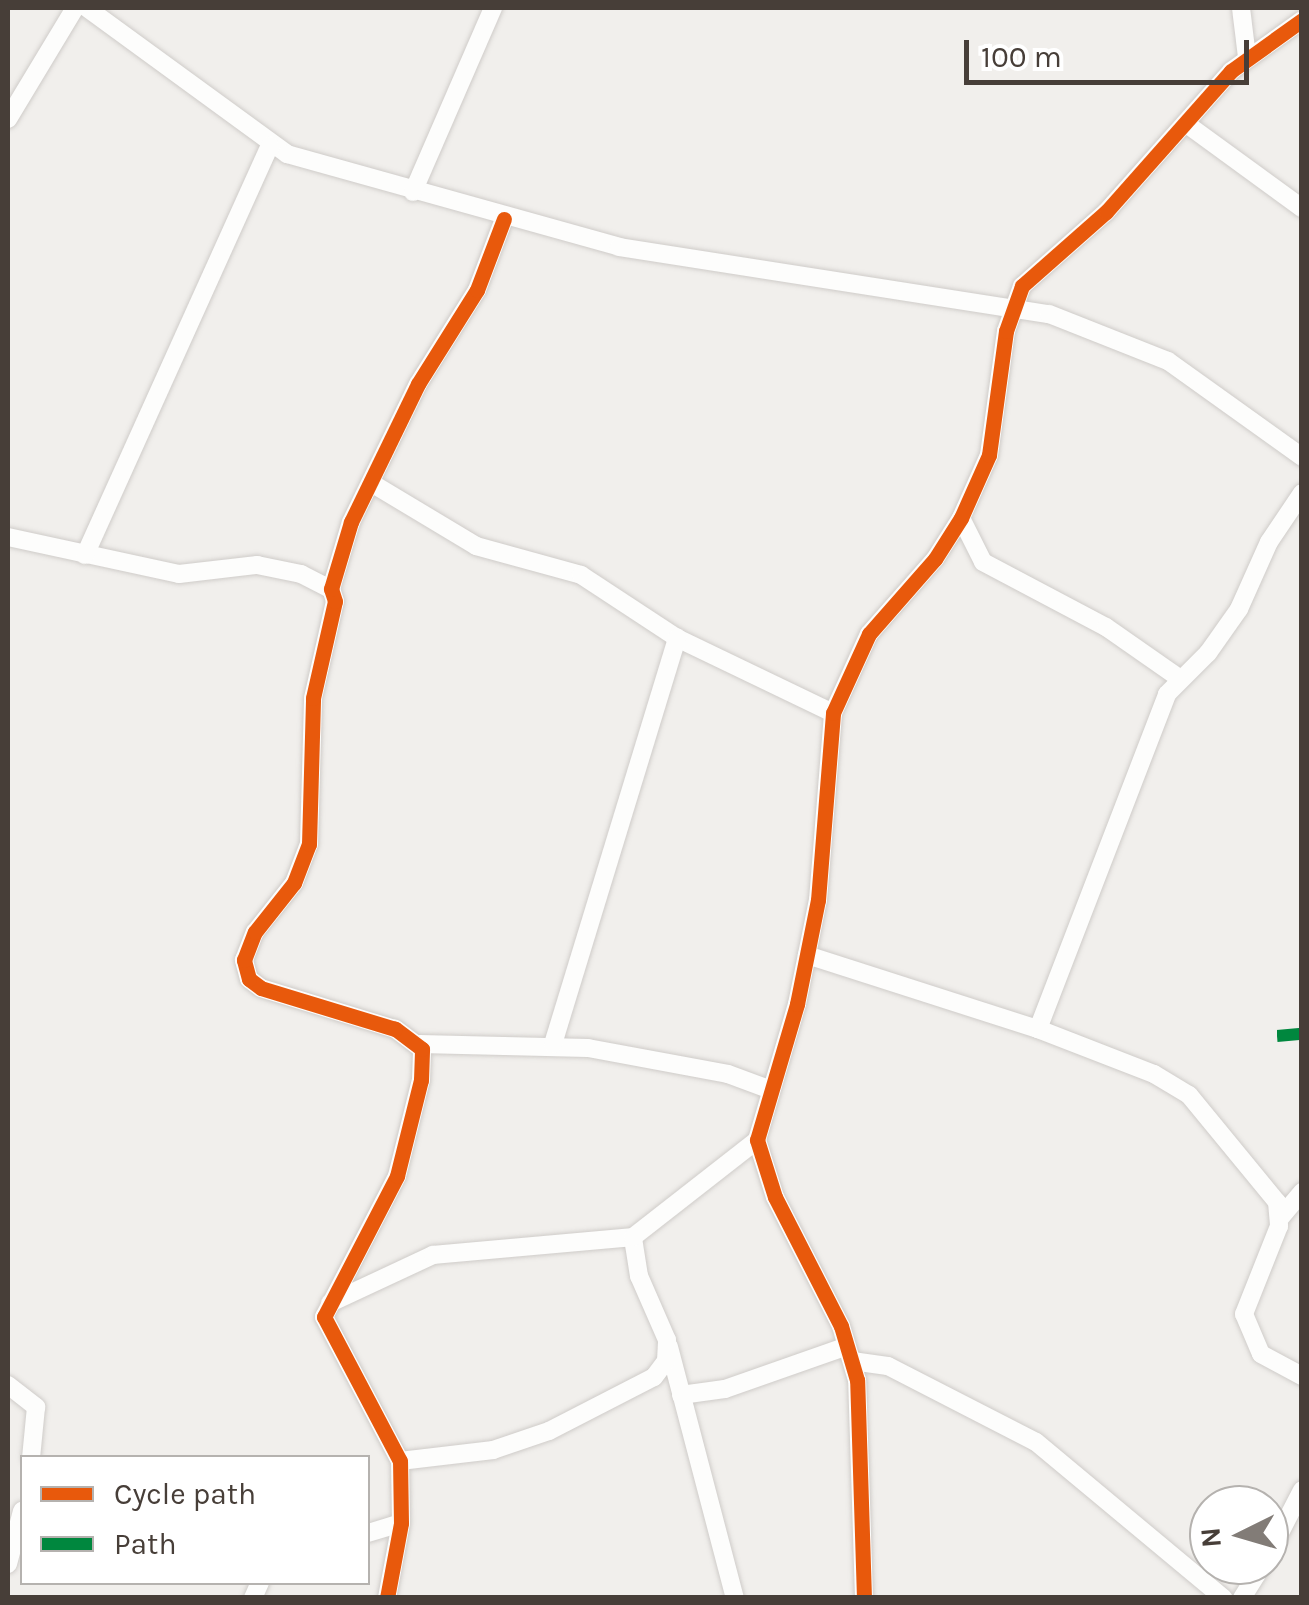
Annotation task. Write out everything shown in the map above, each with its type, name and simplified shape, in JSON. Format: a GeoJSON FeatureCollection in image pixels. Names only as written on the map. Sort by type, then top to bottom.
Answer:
{"type":"FeatureCollection","features":[{"type":"Feature","properties":{"kind":"street"},"geometry":{"type":"LineString","coordinates":[[8,119],[75,8]]}},
{"type":"Feature","properties":{"kind":"street"},"geometry":{"type":"LineString","coordinates":[[87,8],[270,146],[504,219],[619,247],[1049,314],[1168,361],[1302,457]]}},
{"type":"Feature","properties":{"kind":"street"},"geometry":{"type":"LineString","coordinates":[[413,192],[493,8]]}},
{"type":"Feature","properties":{"kind":"street"},"geometry":{"type":"LineString","coordinates":[[1241,8],[1247,57]]}},
{"type":"Feature","properties":{"kind":"street"},"geometry":{"type":"LineString","coordinates":[[864,1598],[850,1353],[775,1197],[757,1140],[808,955],[833,713],[869,634],[936,559],[961,518],[988,455],[1012,307],[1022,286],[1188,125],[1247,57],[1302,20]]}},
{"type":"Feature","properties":{"kind":"street"},"geometry":{"type":"LineString","coordinates":[[1188,125],[1302,208]]}},
{"type":"Feature","properties":{"kind":"street"},"geometry":{"type":"LineString","coordinates":[[85,555],[270,146]]}},
{"type":"Feature","properties":{"kind":"street"},"geometry":{"type":"LineString","coordinates":[[504,219],[478,290],[418,384],[373,484],[351,522],[331,588],[336,602],[310,730],[309,844],[287,895],[255,932],[246,971],[261,988],[395,1029],[420,1044],[552,1044],[728,1074],[771,1090]]}},
{"type":"Feature","properties":{"kind":"street"},"geometry":{"type":"LineString","coordinates":[[373,484],[476,546],[581,575],[678,638],[833,713]]}},
{"type":"Feature","properties":{"kind":"street"},"geometry":{"type":"LineString","coordinates":[[1038,1029],[1107,859],[1137,758],[1179,678],[1208,653],[1239,609],[1268,542],[1302,494]]}},
{"type":"Feature","properties":{"kind":"street"},"geometry":{"type":"LineString","coordinates":[[961,518],[983,562]]}},
{"type":"Feature","properties":{"kind":"street"},"geometry":{"type":"LineString","coordinates":[[8,536],[179,574],[258,566],[301,574],[331,588]]}},
{"type":"Feature","properties":{"kind":"street"},"geometry":{"type":"LineString","coordinates":[[936,559],[967,556],[983,562],[1106,627],[1179,678]]}},
{"type":"Feature","properties":{"kind":"street"},"geometry":{"type":"LineString","coordinates":[[552,1044],[678,638]]}},
{"type":"Feature","properties":{"kind":"street"},"geometry":{"type":"LineString","coordinates":[[808,955],[1038,1029],[1170,1081],[1189,1095],[1273,1196],[1280,1217]]}},
{"type":"Feature","properties":{"kind":"street"},"geometry":{"type":"LineString","coordinates":[[387,1598],[401,1523],[400,1462],[324,1317],[397,1176],[422,1080],[420,1044]]}},
{"type":"Feature","properties":{"kind":"street"},"geometry":{"type":"LineString","coordinates":[[330,1303],[433,1255],[632,1237],[757,1140]]}},
{"type":"Feature","properties":{"kind":"street"},"geometry":{"type":"LineString","coordinates":[[1302,1192],[1280,1217],[1244,1314],[1262,1354],[1302,1376]]}},
{"type":"Feature","properties":{"kind":"street"},"geometry":{"type":"LineString","coordinates":[[632,1237],[639,1276],[667,1340],[735,1598]]}},
{"type":"Feature","properties":{"kind":"street"},"geometry":{"type":"LineString","coordinates":[[400,1462],[478,1453],[549,1431],[654,1377],[666,1360],[667,1340]]}},
{"type":"Feature","properties":{"kind":"street"},"geometry":{"type":"LineString","coordinates":[[681,1394],[724,1389],[850,1353],[888,1366],[1036,1442],[1222,1598]]}},
{"type":"Feature","properties":{"kind":"street"},"geometry":{"type":"LineString","coordinates":[[8,1385],[36,1408],[31,1455]]}},
{"type":"Feature","properties":{"kind":"street"},"geometry":{"type":"LineString","coordinates":[[1289,1515],[1302,1490]]}},
{"type":"Feature","properties":{"kind":"street"},"geometry":{"type":"LineString","coordinates":[[8,1564],[20,1519]]}},
{"type":"Feature","properties":{"kind":"street"},"geometry":{"type":"LineString","coordinates":[[370,1532],[401,1523]]}},
{"type":"Feature","properties":{"kind":"marked path"},"geometry":{"type":"LineString","coordinates":[[1277,1036],[1302,1034]]}},
{"type":"Feature","properties":{"kind":"cycle path"},"geometry":{"type":"LineString","coordinates":[[864,1598],[857,1380],[841,1326],[775,1197],[757,1140],[797,1004],[818,900],[833,713],[869,634],[935,559],[961,518],[989,455],[1006,331],[1022,286],[1106,212],[1231,71],[1302,20]]}},
{"type":"Feature","properties":{"kind":"cycle path"},"geometry":{"type":"LineString","coordinates":[[387,1598],[401,1523],[400,1461],[324,1317],[397,1176],[421,1080],[422,1049],[395,1029],[261,988],[249,979],[244,960],[255,932],[294,883],[309,844],[313,698],[335,601],[331,589],[351,522],[418,384],[477,290],[504,219]]}}]}
